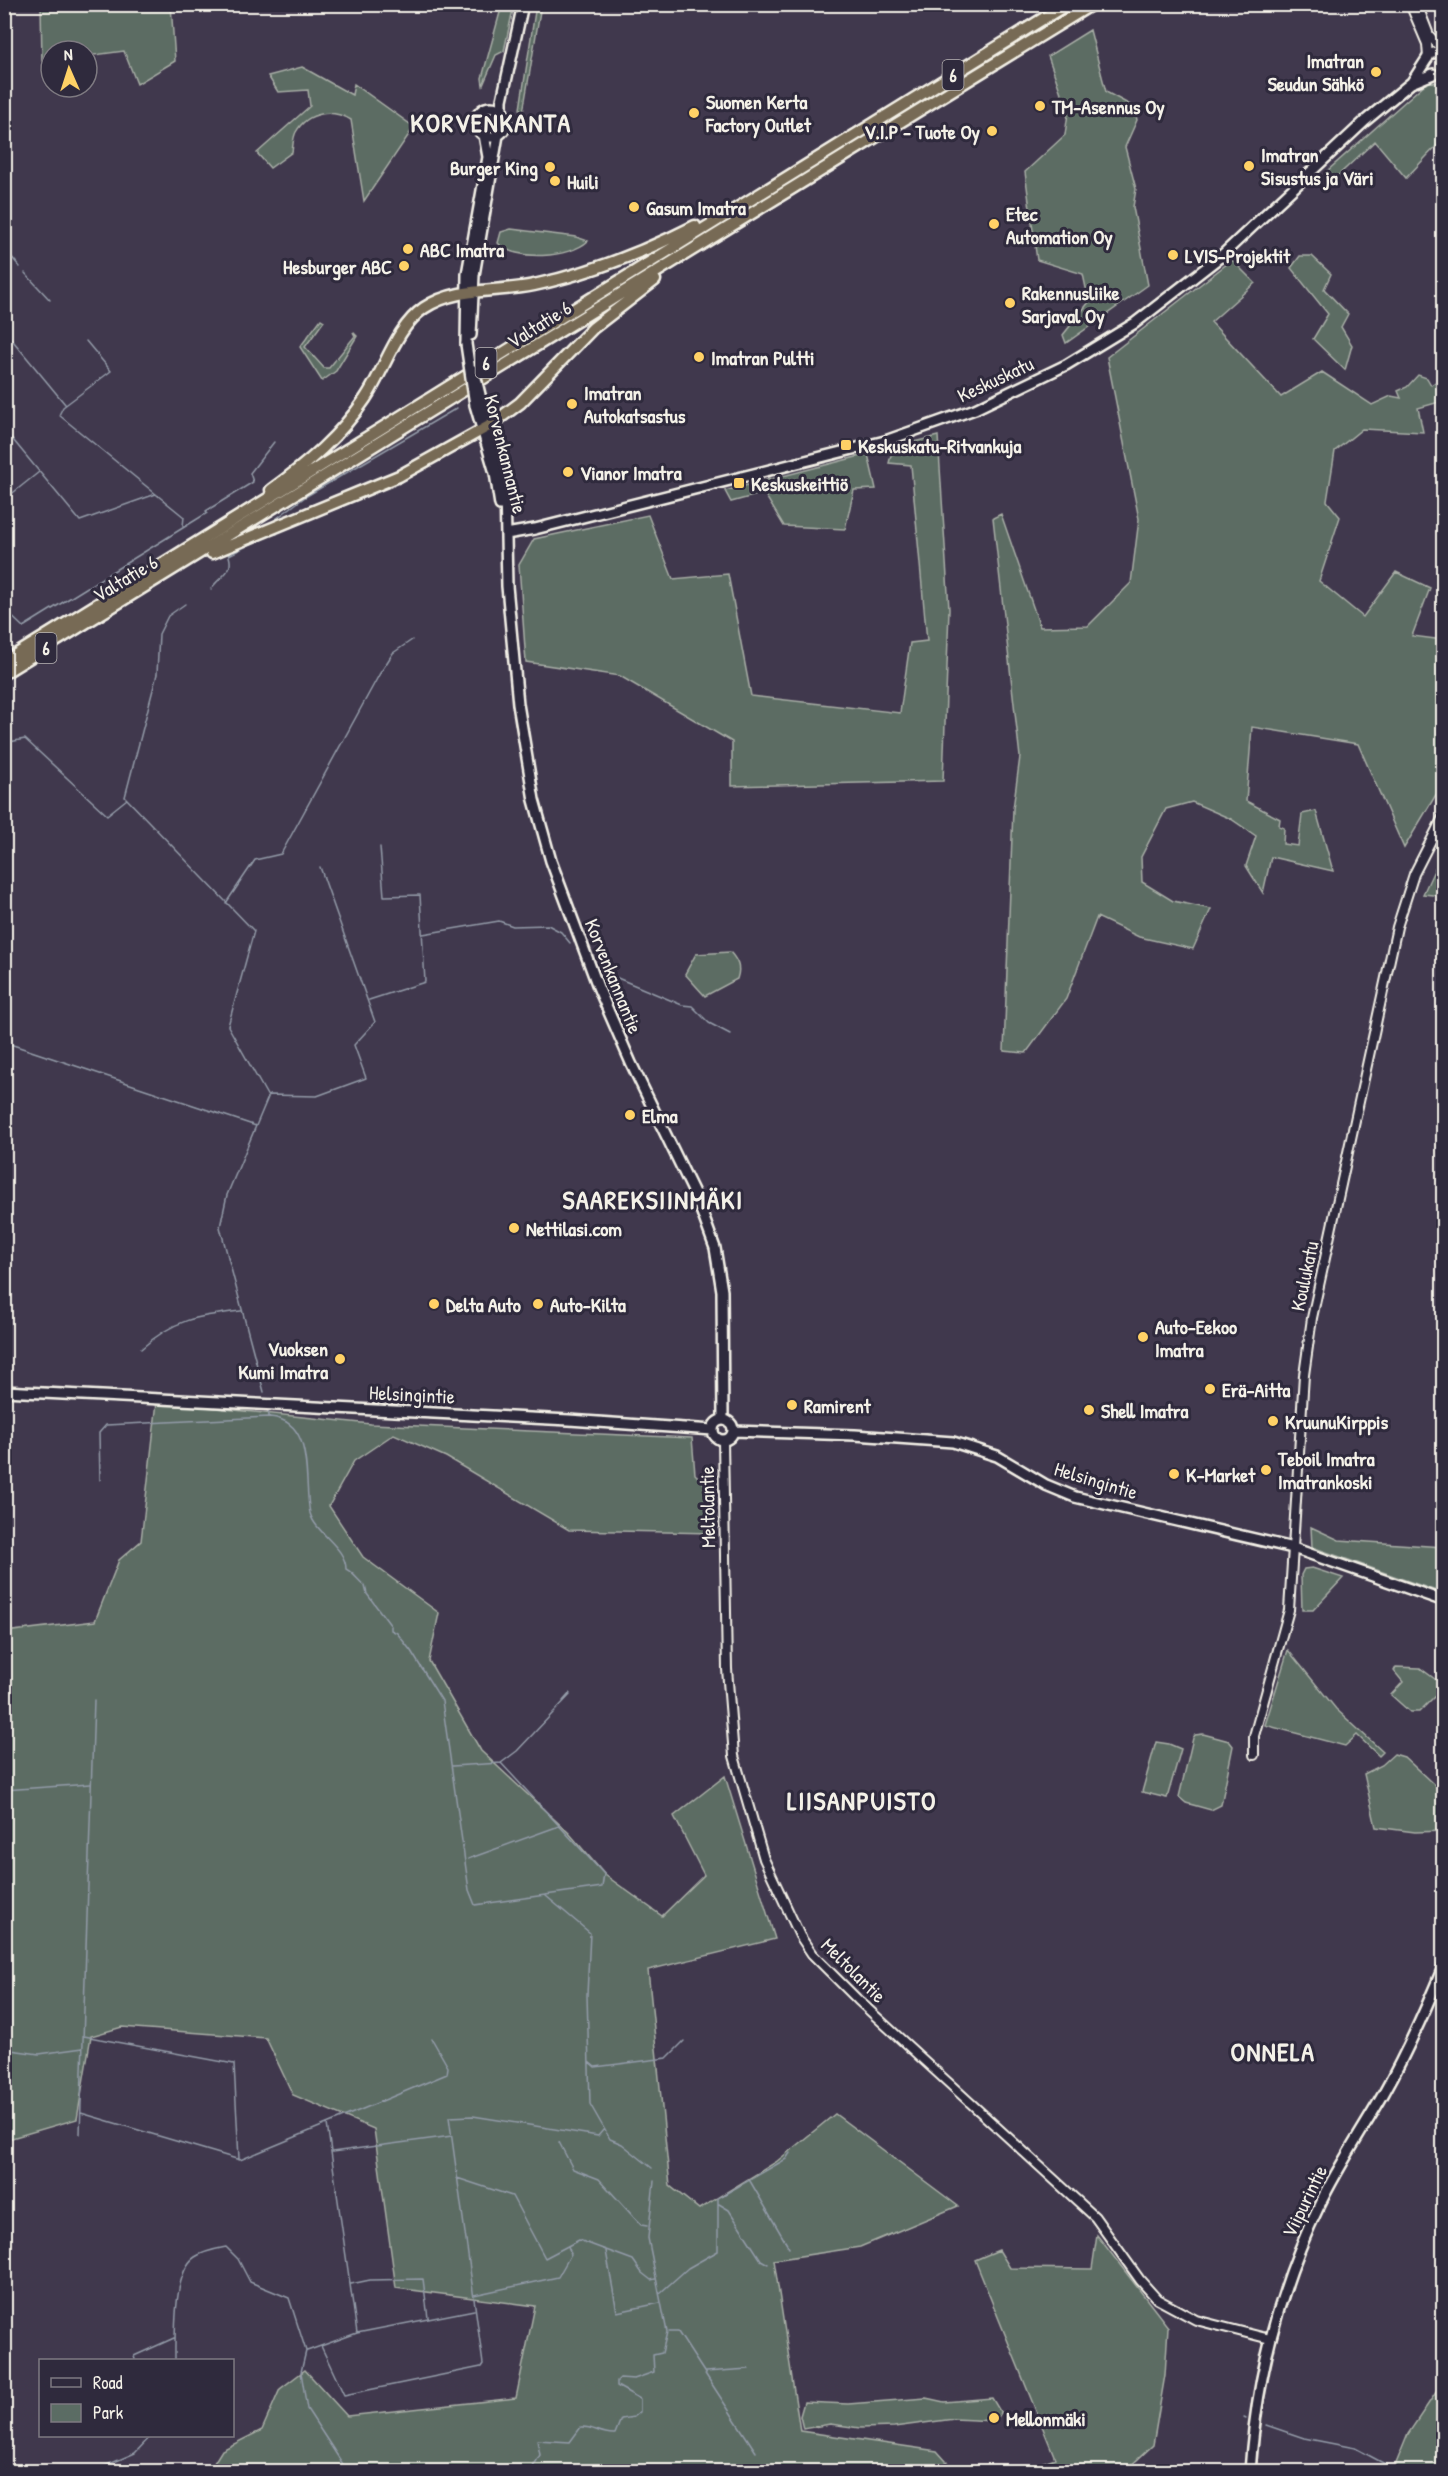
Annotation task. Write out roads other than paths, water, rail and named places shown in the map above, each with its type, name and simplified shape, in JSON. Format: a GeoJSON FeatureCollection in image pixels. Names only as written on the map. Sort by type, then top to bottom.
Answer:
{"type":"FeatureCollection","features":[{"type":"Feature","properties":{"kind":"highway","name":"Valtatie 6"},"geometry":{"type":"LineString","coordinates":[[4,662],[1067,4]]}},
{"type":"Feature","properties":{"kind":"highway","name":"Valtatie 6"},"geometry":{"type":"LineString","coordinates":[[4,673],[1092,4]]}},
{"type":"Feature","properties":{"kind":"highway"},"geometry":{"type":"LineString","coordinates":[[210,535],[302,467],[339,433],[375,384],[404,329],[422,310],[444,298],[563,278],[616,261],[669,239],[763,192]]}},
{"type":"Feature","properties":{"kind":"highway"},"geometry":{"type":"LineString","coordinates":[[150,584],[249,536],[399,476],[485,428],[520,403],[593,328],[701,245]]}},
{"type":"Feature","properties":{"kind":"main road"},"geometry":{"type":"LineString","coordinates":[[514,51],[496,98],[481,111],[477,118],[477,127],[484,135],[498,135],[506,126],[502,100],[514,51],[523,4]]}},
{"type":"Feature","properties":{"kind":"main road"},"geometry":{"type":"LineString","coordinates":[[1438,74],[1428,68],[1427,59],[1434,51],[1443,50]]}},
{"type":"Feature","properties":{"kind":"main road","name":"Keskuskatu"},"geometry":{"type":"LineString","coordinates":[[506,534],[552,525],[885,441],[975,409],[1060,368],[1135,323],[1220,258],[1307,174],[1411,83],[1427,59]]}},
{"type":"Feature","properties":{"kind":"main road","name":"Keskuskatu"},"geometry":{"type":"LineString","coordinates":[[1411,83],[1438,74]]}},
{"type":"Feature","properties":{"kind":"main road"},"geometry":{"type":"LineString","coordinates":[[488,107],[502,111]]}},
{"type":"Feature","properties":{"kind":"main road","name":"Korvenkannantie"},"geometry":{"type":"LineString","coordinates":[[484,135],[488,157],[469,292],[469,343],[478,404],[495,472],[506,534],[507,586],[518,704],[534,800],[551,861],[594,977],[631,1063],[698,1199],[715,1248],[722,1291],[723,1420]]}},
{"type":"Feature","properties":{"kind":"main road","name":"Korvenkannantie"},"geometry":{"type":"LineString","coordinates":[[469,292],[498,135]]}},
{"type":"Feature","properties":{"kind":"main road","name":"Helsingintie"},"geometry":{"type":"LineString","coordinates":[[4,1391],[569,1420],[713,1430]]}},
{"type":"Feature","properties":{"kind":"main road"},"geometry":{"type":"LineString","coordinates":[[723,1420],[731,1423],[734,1431],[730,1438],[723,1441],[716,1437],[713,1430],[716,1423],[723,1420]]}},
{"type":"Feature","properties":{"kind":"main road","name":"Helsingintie"},"geometry":{"type":"LineString","coordinates":[[734,1431],[855,1435],[953,1442],[997,1456],[1046,1485],[1075,1497],[1293,1548],[1443,1601]]}},
{"type":"Feature","properties":{"kind":"main road","name":"Viipurintie"},"geometry":{"type":"LineString","coordinates":[[1250,2472],[1256,2411],[1270,2339],[1299,2251],[1320,2205],[1398,2068],[1443,1965]]}},
{"type":"Feature","properties":{"kind":"street"},"geometry":{"type":"LineString","coordinates":[[1410,4],[1426,44],[1427,59]]}},
{"type":"Feature","properties":{"kind":"street"},"geometry":{"type":"LineString","coordinates":[[1417,4],[1430,35],[1443,50]]}},
{"type":"Feature","properties":{"kind":"street","name":"Koulukatu"},"geometry":{"type":"LineString","coordinates":[[1254,1755],[1254,1736],[1288,1616],[1304,1374],[1314,1307],[1397,927],[1414,874],[1443,815]]}},
{"type":"Feature","properties":{"kind":"street","name":"Meltolantie"},"geometry":{"type":"LineString","coordinates":[[723,1441],[727,1669],[734,1756],[765,1863],[800,1936],[812,1954],[858,2000],[1087,2209],[1108,2232],[1140,2280],[1157,2299],[1196,2320],[1270,2339]]}},
{"type":"Feature","properties":{"kind":"waterway"},"geometry":{"type":"LineString","coordinates":[[4,248],[20,267]]}},
{"type":"Feature","properties":{"kind":"waterway"},"geometry":{"type":"LineString","coordinates":[[25,273],[50,300]]}},
{"type":"Feature","properties":{"kind":"waterway"},"geometry":{"type":"LineString","coordinates":[[4,330],[65,404]]}},
{"type":"Feature","properties":{"kind":"waterway"},"geometry":{"type":"LineString","coordinates":[[86,341],[111,371],[63,407],[59,415],[184,517],[183,526]]}},
{"type":"Feature","properties":{"kind":"waterway"},"geometry":{"type":"LineString","coordinates":[[273,521],[305,497],[457,408]]}},
{"type":"Feature","properties":{"kind":"waterway"},"geometry":{"type":"LineString","coordinates":[[4,429],[80,521],[156,494]]}},
{"type":"Feature","properties":{"kind":"waterway"},"geometry":{"type":"LineString","coordinates":[[4,609],[23,627],[253,482],[250,473],[274,442]]}},
{"type":"Feature","properties":{"kind":"waterway"},"geometry":{"type":"LineString","coordinates":[[4,500],[39,472]]}},
{"type":"Feature","properties":{"kind":"waterway"},"geometry":{"type":"LineString","coordinates":[[270,535],[277,534],[279,529]]}},
{"type":"Feature","properties":{"kind":"waterway"},"geometry":{"type":"LineString","coordinates":[[229,555],[263,538]]}},
{"type":"Feature","properties":{"kind":"waterway"},"geometry":{"type":"LineString","coordinates":[[211,589],[229,568],[230,558],[227,551]]}},
{"type":"Feature","properties":{"kind":"waterway"},"geometry":{"type":"LineString","coordinates":[[185,604],[168,616],[159,634],[157,674],[125,797],[254,931],[228,1026],[268,1097]]}},
{"type":"Feature","properties":{"kind":"waterway"},"geometry":{"type":"LineString","coordinates":[[226,903],[255,860],[281,854],[379,675],[393,653],[412,640]]}},
{"type":"Feature","properties":{"kind":"waterway"},"geometry":{"type":"LineString","coordinates":[[4,743],[25,739],[107,815],[127,799]]}},
{"type":"Feature","properties":{"kind":"waterway"},"geometry":{"type":"LineString","coordinates":[[369,1000],[425,982],[420,895],[384,896],[380,847]]}},
{"type":"Feature","properties":{"kind":"waterway"},"geometry":{"type":"LineString","coordinates":[[264,1392],[220,1227],[227,1195],[269,1095],[317,1096],[366,1078],[354,1045],[375,1022],[320,867]]}},
{"type":"Feature","properties":{"kind":"waterway"},"geometry":{"type":"LineString","coordinates":[[423,934],[499,921],[513,926],[548,925],[561,932],[570,943]]}},
{"type":"Feature","properties":{"kind":"waterway"},"geometry":{"type":"LineString","coordinates":[[596,969],[682,1005],[692,1006],[709,1023],[730,1034]]}},
{"type":"Feature","properties":{"kind":"waterway"},"geometry":{"type":"LineString","coordinates":[[4,1042],[256,1126]]}},
{"type":"Feature","properties":{"kind":"waterway"},"geometry":{"type":"LineString","coordinates":[[141,1349],[164,1331],[176,1325],[199,1317],[241,1311]]}},
{"type":"Feature","properties":{"kind":"waterway"},"geometry":{"type":"LineString","coordinates":[[268,1410],[269,1416]]}},
{"type":"Feature","properties":{"kind":"waterway"},"geometry":{"type":"LineString","coordinates":[[100,1480],[99,1433],[106,1425],[270,1417],[285,1421],[295,1429],[305,1455],[308,1500],[313,1520],[341,1554],[346,1569],[365,1586],[367,1594],[391,1626],[391,1630],[397,1633],[411,1651],[442,1701],[469,1890],[475,1905],[602,1887],[604,1874],[501,1763]]}},
{"type":"Feature","properties":{"kind":"waterway"},"geometry":{"type":"LineString","coordinates":[[563,1701],[570,1693]]}},
{"type":"Feature","properties":{"kind":"waterway"},"geometry":{"type":"LineString","coordinates":[[452,1766],[501,1763],[517,1751],[570,1695]]}},
{"type":"Feature","properties":{"kind":"waterway"},"geometry":{"type":"LineString","coordinates":[[80,2134],[94,1700]]}},
{"type":"Feature","properties":{"kind":"waterway"},"geometry":{"type":"LineString","coordinates":[[4,1790],[90,1784]]}},
{"type":"Feature","properties":{"kind":"waterway"},"geometry":{"type":"LineString","coordinates":[[468,1859],[559,1826]]}},
{"type":"Feature","properties":{"kind":"waterway"},"geometry":{"type":"LineString","coordinates":[[546,1896],[590,1933],[587,1995],[590,2104],[610,2139],[622,2144],[652,2168]]}},
{"type":"Feature","properties":{"kind":"waterway"},"geometry":{"type":"LineString","coordinates":[[84,2036],[234,2064],[239,2159]]}},
{"type":"Feature","properties":{"kind":"waterway"},"geometry":{"type":"LineString","coordinates":[[81,2113],[240,2160],[447,2074],[448,2067],[432,2039]]}},
{"type":"Feature","properties":{"kind":"waterway"},"geometry":{"type":"LineString","coordinates":[[589,2062],[595,2067],[667,2058],[684,2041]]}},
{"type":"Feature","properties":{"kind":"waterway"},"geometry":{"type":"LineString","coordinates":[[4,2049],[39,2054],[83,2048]]}},
{"type":"Feature","properties":{"kind":"waterway"},"geometry":{"type":"LineString","coordinates":[[321,2346],[344,2395],[481,2367],[483,2364],[449,2117],[473,2116],[598,2136],[604,2129]]}},
{"type":"Feature","properties":{"kind":"waterway"},"geometry":{"type":"LineString","coordinates":[[327,2124],[357,2333]]}},
{"type":"Feature","properties":{"kind":"waterway"},"geometry":{"type":"LineString","coordinates":[[332,2152],[452,2136]]}},
{"type":"Feature","properties":{"kind":"waterway"},"geometry":{"type":"LineString","coordinates":[[559,2142],[573,2169],[599,2179],[641,2225],[647,2226]]}},
{"type":"Feature","properties":{"kind":"waterway"},"geometry":{"type":"LineString","coordinates":[[660,2293],[688,2268],[718,2251],[718,2198],[786,2159],[790,2153]]}},
{"type":"Feature","properties":{"kind":"waterway"},"geometry":{"type":"LineString","coordinates":[[457,2178],[512,2196],[545,2258],[579,2240],[633,2260],[642,2273],[651,2280],[655,2279]]}},
{"type":"Feature","properties":{"kind":"waterway"},"geometry":{"type":"LineString","coordinates":[[530,2472],[540,2455],[537,2440],[570,2442],[581,2427],[615,2434],[621,2419],[634,2417],[640,2412],[640,2399],[617,2386],[617,2381],[620,2378],[634,2379],[654,2372],[653,2355],[662,2353],[667,2332],[648,2238],[654,2181]]}},
{"type":"Feature","properties":{"kind":"waterway"},"geometry":{"type":"LineString","coordinates":[[750,2181],[789,2248]]}},
{"type":"Feature","properties":{"kind":"waterway"},"geometry":{"type":"LineString","coordinates":[[719,2204],[729,2210],[761,2260],[768,2264]]}},
{"type":"Feature","properties":{"kind":"waterway"},"geometry":{"type":"LineString","coordinates":[[474,2295],[558,2277],[571,2254],[568,2246]]}},
{"type":"Feature","properties":{"kind":"waterway"},"geometry":{"type":"LineString","coordinates":[[175,2359],[179,2289],[188,2264],[195,2257],[206,2252],[226,2247],[238,2259],[250,2282],[289,2298],[306,2351],[301,2372],[307,2409],[348,2472]]}},
{"type":"Feature","properties":{"kind":"waterway"},"geometry":{"type":"LineString","coordinates":[[606,2251],[617,2312],[660,2303]]}},
{"type":"Feature","properties":{"kind":"waterway"},"geometry":{"type":"LineString","coordinates":[[351,2284],[370,2280],[423,2279],[428,2318]]}},
{"type":"Feature","properties":{"kind":"waterway"},"geometry":{"type":"LineString","coordinates":[[307,2351],[357,2333],[474,2310]]}},
{"type":"Feature","properties":{"kind":"waterway"},"geometry":{"type":"LineString","coordinates":[[669,2332],[678,2332],[756,2452]]}},
{"type":"Feature","properties":{"kind":"waterway"},"geometry":{"type":"LineString","coordinates":[[135,2359],[134,2356],[174,2338]]}},
{"type":"Feature","properties":{"kind":"waterway"},"geometry":{"type":"LineString","coordinates":[[705,2372],[749,2369]]}},
{"type":"Feature","properties":{"kind":"waterway"},"geometry":{"type":"LineString","coordinates":[[1266,2425],[1304,2438],[1355,2448],[1400,2472]]}},
{"type":"Feature","properties":{"kind":"waterway"},"geometry":{"type":"LineString","coordinates":[[91,2472],[135,2453],[150,2437]]}},
{"type":"Feature","properties":{"kind":"place","name":"Imatran Seudun Sähkö"},"geometry":{"type":"Point","coordinates":[1376,72]}},
{"type":"Feature","properties":{"kind":"place","name":"TM-Asennus Oy"},"geometry":{"type":"Point","coordinates":[1040,106]}},
{"type":"Feature","properties":{"kind":"place","name":"Suomen Kerta Factory Outlet"},"geometry":{"type":"Point","coordinates":[694,113]}},
{"type":"Feature","properties":{"kind":"place","name":"V.I.P - Tuote Oy"},"geometry":{"type":"Point","coordinates":[992,131]}},
{"type":"Feature","properties":{"kind":"place","name":"Imatran Sisustus ja Väri"},"geometry":{"type":"Point","coordinates":[1249,166]}},
{"type":"Feature","properties":{"kind":"place","name":"Burger King"},"geometry":{"type":"Point","coordinates":[550,167]}},
{"type":"Feature","properties":{"kind":"place","name":"Huili"},"geometry":{"type":"Point","coordinates":[555,181]}},
{"type":"Feature","properties":{"kind":"place","name":"Gasum Imatra"},"geometry":{"type":"Point","coordinates":[634,207]}},
{"type":"Feature","properties":{"kind":"place","name":"Etec Automation Oy"},"geometry":{"type":"Point","coordinates":[994,224]}},
{"type":"Feature","properties":{"kind":"place","name":"ABC Imatra"},"geometry":{"type":"Point","coordinates":[408,249]}},
{"type":"Feature","properties":{"kind":"place","name":"LVIS-Projektit"},"geometry":{"type":"Point","coordinates":[1173,255]}},
{"type":"Feature","properties":{"kind":"place","name":"Hesburger ABC"},"geometry":{"type":"Point","coordinates":[404,266]}},
{"type":"Feature","properties":{"kind":"place","name":"Rakennusliike Sarjaval Oy"},"geometry":{"type":"Point","coordinates":[1010,303]}},
{"type":"Feature","properties":{"kind":"place","name":"Imatran Pultti"},"geometry":{"type":"Point","coordinates":[699,357]}},
{"type":"Feature","properties":{"kind":"place","name":"Imatran Autokatsastus"},"geometry":{"type":"Point","coordinates":[572,404]}},
{"type":"Feature","properties":{"kind":"place","name":"Keskuskatu-Ritvankuja"},"geometry":{"type":"Point","coordinates":[846,445]}},
{"type":"Feature","properties":{"kind":"place","name":"Vianor Imatra"},"geometry":{"type":"Point","coordinates":[568,472]}},
{"type":"Feature","properties":{"kind":"place","name":"Keskuskeittiö"},"geometry":{"type":"Point","coordinates":[739,483]}},
{"type":"Feature","properties":{"kind":"place","name":"Elma"},"geometry":{"type":"Point","coordinates":[630,1115]}},
{"type":"Feature","properties":{"kind":"place","name":"Nettilasi.com"},"geometry":{"type":"Point","coordinates":[514,1228]}},
{"type":"Feature","properties":{"kind":"place","name":"Delta Auto"},"geometry":{"type":"Point","coordinates":[434,1304]}},
{"type":"Feature","properties":{"kind":"place","name":"Auto-Kilta"},"geometry":{"type":"Point","coordinates":[538,1304]}},
{"type":"Feature","properties":{"kind":"place","name":"Auto-Eekoo Imatra"},"geometry":{"type":"Point","coordinates":[1143,1337]}},
{"type":"Feature","properties":{"kind":"place","name":"Vuoksen Kumi Imatra"},"geometry":{"type":"Point","coordinates":[340,1359]}},
{"type":"Feature","properties":{"kind":"place","name":"Erä-Aitta"},"geometry":{"type":"Point","coordinates":[1210,1389]}},
{"type":"Feature","properties":{"kind":"place","name":"Ramirent"},"geometry":{"type":"Point","coordinates":[792,1405]}},
{"type":"Feature","properties":{"kind":"place","name":"Shell Imatra"},"geometry":{"type":"Point","coordinates":[1089,1410]}},
{"type":"Feature","properties":{"kind":"place","name":"KruunuKirppis"},"geometry":{"type":"Point","coordinates":[1273,1421]}},
{"type":"Feature","properties":{"kind":"place","name":"Teboil Imatra Imatrankoski"},"geometry":{"type":"Point","coordinates":[1266,1470]}},
{"type":"Feature","properties":{"kind":"place","name":"K-Market"},"geometry":{"type":"Point","coordinates":[1174,1474]}},
{"type":"Feature","properties":{"kind":"place","name":"Mellonmäki"},"geometry":{"type":"Point","coordinates":[994,2418]}},
{"type":"Feature","properties":{"kind":"district","name":"KORVENKANTA"},"geometry":{"type":"Point","coordinates":[491,122]}},
{"type":"Feature","properties":{"kind":"district","name":"SAAREKSIINMÄKI"},"geometry":{"type":"Point","coordinates":[653,1199]}},
{"type":"Feature","properties":{"kind":"district","name":"LIISANPUISTO"},"geometry":{"type":"Point","coordinates":[862,1800]}},
{"type":"Feature","properties":{"kind":"district","name":"ONNELA"},"geometry":{"type":"Point","coordinates":[1273,2051]}}]}
